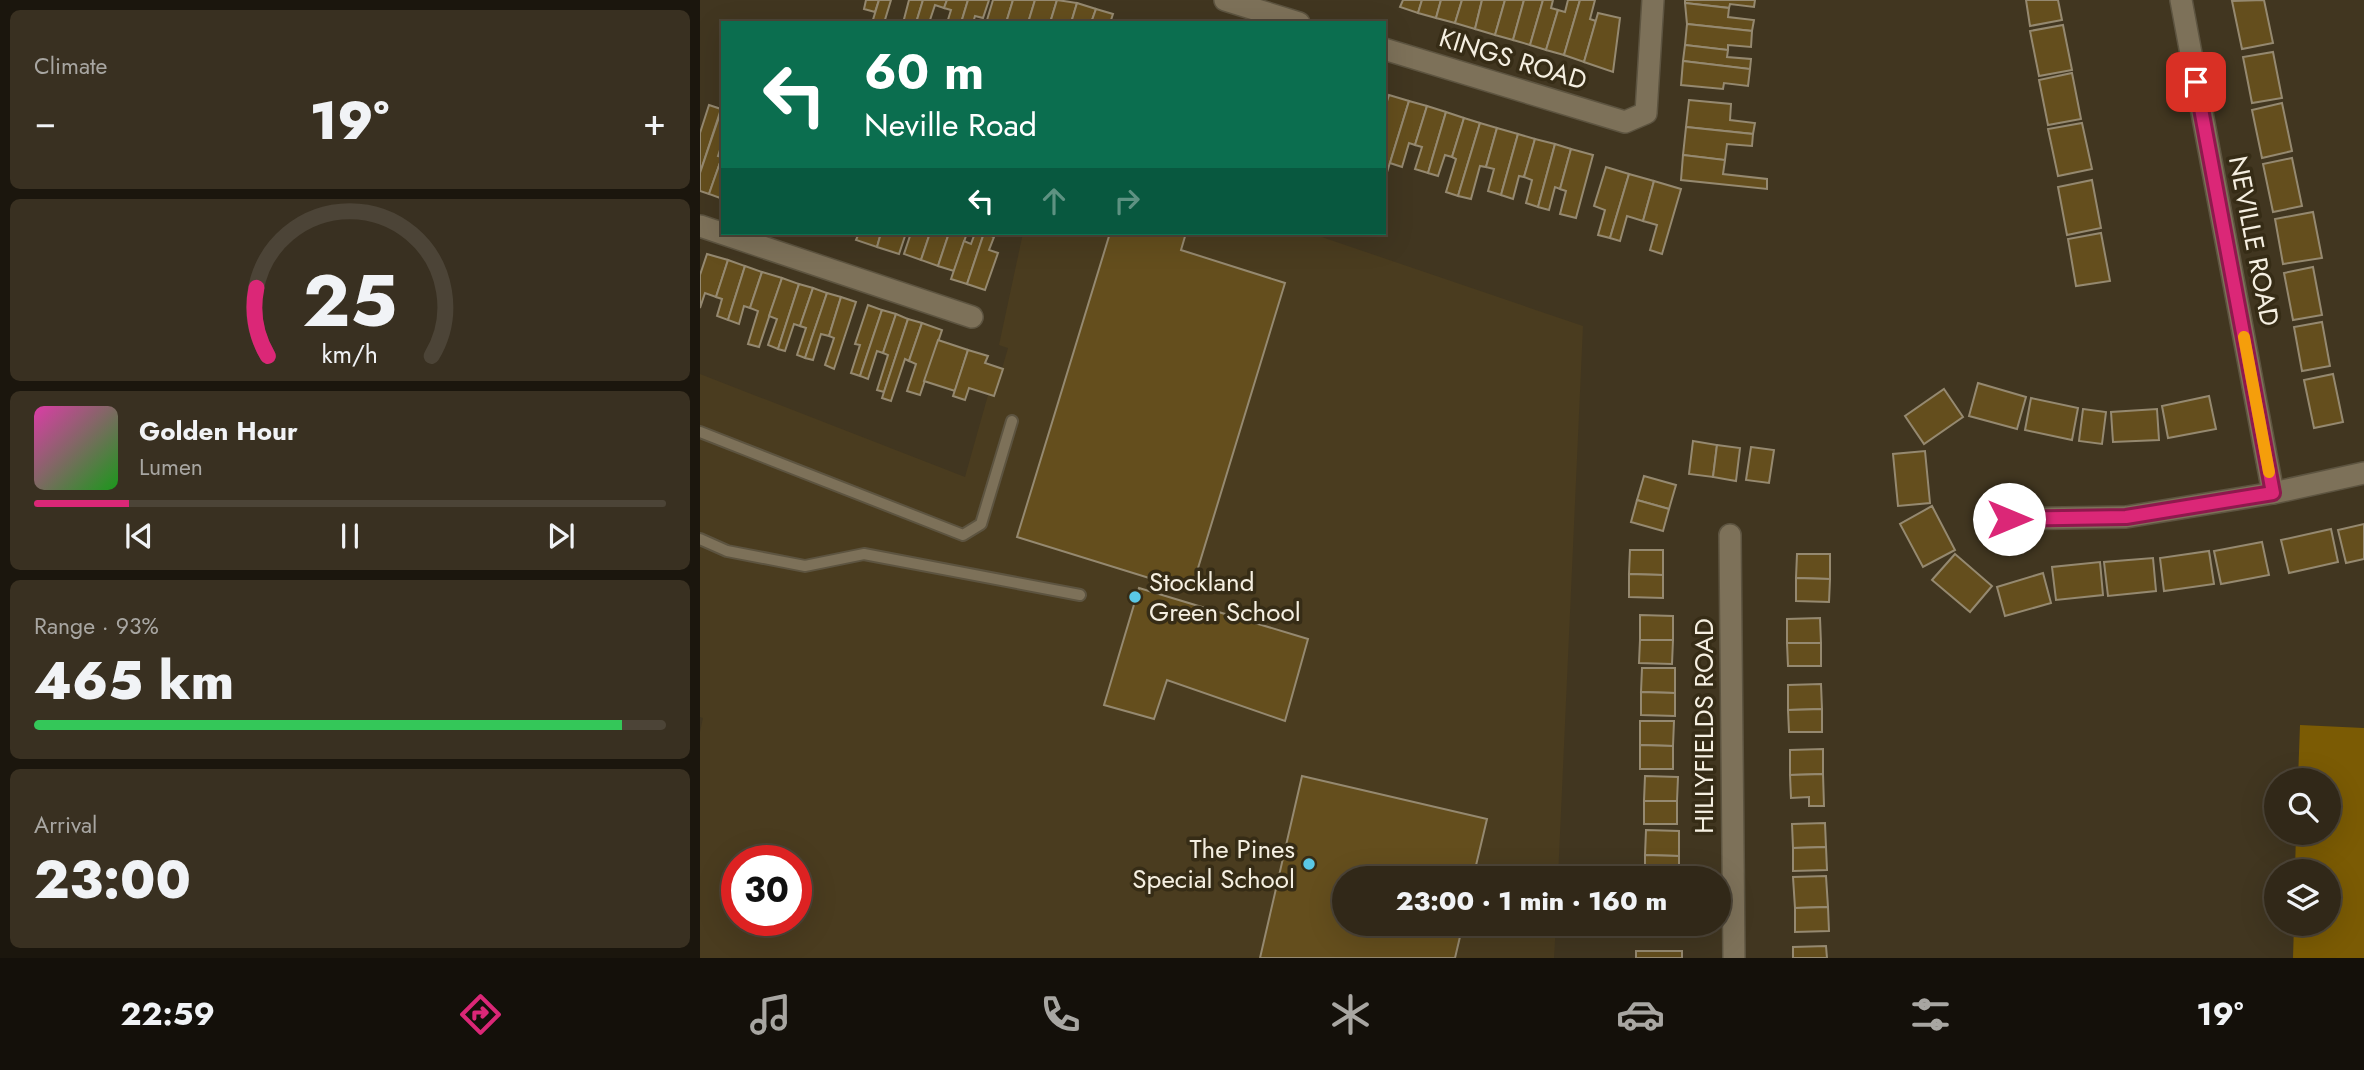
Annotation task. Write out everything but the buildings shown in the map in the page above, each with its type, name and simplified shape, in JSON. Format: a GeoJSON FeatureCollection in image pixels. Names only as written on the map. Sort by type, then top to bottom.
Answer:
{"type":"FeatureCollection","features":[{"type":"Feature","properties":{"kind":"street"},"geometry":{"type":"LineString","coordinates":[[1225,0],[1293,21]]}},
{"type":"Feature","properties":{"kind":"street","name":"KINGS ROAD"},"geometry":{"type":"LineString","coordinates":[[1386,50],[1625,122],[1646,113],[1653,0]]}},
{"type":"Feature","properties":{"kind":"street","name":"NEVILLE ROAD"},"geometry":{"type":"LineString","coordinates":[[2180,0],[2273,493]]}},
{"type":"Feature","properties":{"kind":"street"},"geometry":{"type":"LineString","coordinates":[[700,226],[721,233]]}},
{"type":"Feature","properties":{"kind":"street"},"geometry":{"type":"LineString","coordinates":[[727,235],[972,317]]}},
{"type":"Feature","properties":{"kind":"street"},"geometry":{"type":"LineString","coordinates":[[2009,519],[2126,517],[2273,493],[2364,473]]}},
{"type":"Feature","properties":{"kind":"street","name":"HILLYFIELDS ROAD"},"geometry":{"type":"LineString","coordinates":[[1730,535],[1734,958]]}},
{"type":"Feature","properties":{"kind":"lane"},"geometry":{"type":"LineString","coordinates":[[700,432],[963,535],[981,524],[1012,421]]}},
{"type":"Feature","properties":{"kind":"lane"},"geometry":{"type":"LineString","coordinates":[[700,539],[727,551],[805,566],[864,554],[1080,595]]}},
{"type":"Feature","properties":{"kind":"shaded area","name":"Stockland Green School"},"geometry":{"type":"Polygon","coordinates":[[[1023,235],[1316,235],[1583,326],[1559,866],[1332,866],[1332,936],[1555,936],[1554,958],[700,958],[700,732],[703,718],[700,717],[700,374],[965,477],[988,395],[994,396],[1008,348],[999,345],[1023,235]]]}},
{"type":"Feature","properties":{"kind":"shaded area"},"geometry":{"type":"Polygon","coordinates":[[[2300,725],[2364,728],[2364,958],[2293,958],[2294,936],[2341,936],[2341,859],[2295,859],[2296,845],[2341,845],[2341,768],[2298,768],[2300,725]]]}},
{"type":"Feature","properties":{"kind":"slow traffic"},"geometry":{"type":"LineString","coordinates":[[2244,337],[2269,472]]}},
{"type":"Feature","properties":{"kind":"place","name":"Stockland Green School"},"geometry":{"type":"Point","coordinates":[1135,597]}},
{"type":"Feature","properties":{"kind":"place","name":"The Pines Special School"},"geometry":{"type":"Point","coordinates":[1309,864]}},
{"type":"Feature","properties":{"kind":"route"},"geometry":{"type":"LineString","coordinates":[[2009,519],[2126,517],[2273,493],[2196,82]]}}]}
